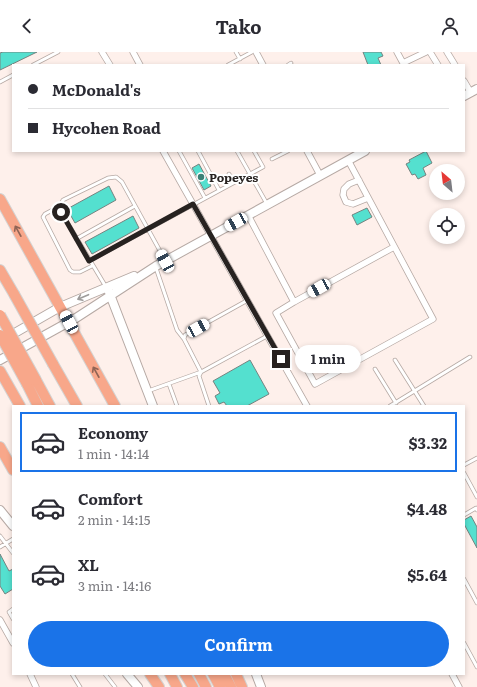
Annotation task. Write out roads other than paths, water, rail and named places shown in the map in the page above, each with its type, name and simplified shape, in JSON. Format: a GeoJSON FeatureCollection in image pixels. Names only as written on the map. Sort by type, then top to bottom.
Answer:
{"type":"FeatureCollection","features":[{"type":"Feature","properties":{"kind":"highway"},"geometry":{"type":"LineString","coordinates":[[0,198],[114,405]]}},
{"type":"Feature","properties":{"kind":"highway"},"geometry":{"type":"LineString","coordinates":[[0,270],[76,405]]}},
{"type":"Feature","properties":{"kind":"highway"},"geometry":{"type":"LineString","coordinates":[[0,315],[31,382],[38,405]]}},
{"type":"Feature","properties":{"kind":"highway"},"geometry":{"type":"LineString","coordinates":[[0,336],[31,382],[49,405]]}},
{"type":"Feature","properties":{"kind":"highway"},"geometry":{"type":"LineString","coordinates":[[0,370],[19,405]]}},
{"type":"Feature","properties":{"kind":"highway"},"geometry":{"type":"LineString","coordinates":[[0,447],[12,468]]}},
{"type":"Feature","properties":{"kind":"highway"},"geometry":{"type":"LineString","coordinates":[[151,675],[159,687]]}},
{"type":"Feature","properties":{"kind":"highway"},"geometry":{"type":"LineString","coordinates":[[171,675],[177,687]]}},
{"type":"Feature","properties":{"kind":"highway"},"geometry":{"type":"LineString","coordinates":[[186,675],[193,687]]}},
{"type":"Feature","properties":{"kind":"highway"},"geometry":{"type":"LineString","coordinates":[[199,675],[206,687]]}},
{"type":"Feature","properties":{"kind":"highway"},"geometry":{"type":"LineString","coordinates":[[214,675],[220,687]]}},
{"type":"Feature","properties":{"kind":"highway"},"geometry":{"type":"LineString","coordinates":[[225,675],[231,687]]}},
{"type":"Feature","properties":{"kind":"highway"},"geometry":{"type":"LineString","coordinates":[[236,675],[242,687]]}},
{"type":"Feature","properties":{"kind":"main road"},"geometry":{"type":"LineString","coordinates":[[0,360],[69,322],[154,267],[362,152]]}},
{"type":"Feature","properties":{"kind":"main road"},"geometry":{"type":"LineString","coordinates":[[0,341],[60,307],[154,267]]}},
{"type":"Feature","properties":{"kind":"main road"},"geometry":{"type":"LineString","coordinates":[[106,287],[111,295],[153,405]]}},
{"type":"Feature","properties":{"kind":"main road"},"geometry":{"type":"LineString","coordinates":[[0,511],[12,525]]}},
{"type":"Feature","properties":{"kind":"main road"},"geometry":{"type":"LineString","coordinates":[[129,675],[138,687]]}},
{"type":"Feature","properties":{"kind":"main road"},"geometry":{"type":"LineString","coordinates":[[256,675],[262,687]]}},
{"type":"Feature","properties":{"kind":"street"},"geometry":{"type":"LineString","coordinates":[[102,52],[109,64]]}},
{"type":"Feature","properties":{"kind":"street"},"geometry":{"type":"LineString","coordinates":[[133,52],[139,64]]}},
{"type":"Feature","properties":{"kind":"street"},"geometry":{"type":"LineString","coordinates":[[256,52],[262,64]]}},
{"type":"Feature","properties":{"kind":"street"},"geometry":{"type":"LineString","coordinates":[[397,52],[403,63],[426,52]]}},
{"type":"Feature","properties":{"kind":"street"},"geometry":{"type":"LineString","coordinates":[[430,52],[437,64]]}},
{"type":"Feature","properties":{"kind":"street"},"geometry":{"type":"LineString","coordinates":[[448,52],[454,64]]}},
{"type":"Feature","properties":{"kind":"street"},"geometry":{"type":"LineString","coordinates":[[465,83],[471,93]]}},
{"type":"Feature","properties":{"kind":"street"},"geometry":{"type":"LineString","coordinates":[[164,152],[307,405]]}},
{"type":"Feature","properties":{"kind":"street"},"geometry":{"type":"LineString","coordinates":[[308,152],[320,175]]}},
{"type":"Feature","properties":{"kind":"street"},"geometry":{"type":"LineString","coordinates":[[348,160],[433,319],[315,384],[276,313],[394,247]]}},
{"type":"Feature","properties":{"kind":"street"},"geometry":{"type":"LineString","coordinates":[[359,180],[349,184],[344,189],[343,195],[346,202],[353,204],[368,198]]}},
{"type":"Feature","properties":{"kind":"street"},"geometry":{"type":"LineString","coordinates":[[248,215],[294,302]]}},
{"type":"Feature","properties":{"kind":"street"},"geometry":{"type":"LineString","coordinates":[[0,620],[12,641]]}},
{"type":"Feature","properties":{"kind":"street"},"geometry":{"type":"LineString","coordinates":[[30,675],[36,687]]}},
{"type":"Feature","properties":{"kind":"street"},"geometry":{"type":"LineString","coordinates":[[453,675],[459,687]]}},
{"type":"Feature","properties":{"kind":"lane"},"geometry":{"type":"LineString","coordinates":[[35,64],[56,52]]}},
{"type":"Feature","properties":{"kind":"lane"},"geometry":{"type":"LineString","coordinates":[[236,52],[240,59]]}},
{"type":"Feature","properties":{"kind":"lane"},"geometry":{"type":"LineString","coordinates":[[230,64],[252,52]]}},
{"type":"Feature","properties":{"kind":"lane"},"geometry":{"type":"LineString","coordinates":[[0,82],[12,76]]}},
{"type":"Feature","properties":{"kind":"lane"},"geometry":{"type":"LineString","coordinates":[[181,152],[205,198]]}},
{"type":"Feature","properties":{"kind":"lane"},"geometry":{"type":"LineString","coordinates":[[199,152],[219,190]]}},
{"type":"Feature","properties":{"kind":"lane"},"geometry":{"type":"LineString","coordinates":[[238,152],[267,205]]}},
{"type":"Feature","properties":{"kind":"lane"},"geometry":{"type":"LineString","coordinates":[[89,261],[147,228],[263,167],[255,152]]}},
{"type":"Feature","properties":{"kind":"lane"},"geometry":{"type":"LineString","coordinates":[[272,159],[286,152]]}},
{"type":"Feature","properties":{"kind":"lane"},"geometry":{"type":"LineString","coordinates":[[229,174],[234,182]]}},
{"type":"Feature","properties":{"kind":"lane"},"geometry":{"type":"LineString","coordinates":[[92,266],[80,272],[72,272],[62,256],[43,217],[45,214],[60,206],[63,200],[108,178],[116,177],[122,182],[165,261]]}},
{"type":"Feature","properties":{"kind":"lane"},"geometry":{"type":"LineString","coordinates":[[60,206],[61,212],[76,239],[106,287]]}},
{"type":"Feature","properties":{"kind":"lane"},"geometry":{"type":"LineString","coordinates":[[76,239],[135,206]]}},
{"type":"Feature","properties":{"kind":"lane"},"geometry":{"type":"LineString","coordinates":[[154,267],[177,330],[184,339],[201,372],[199,376],[209,405]]}},
{"type":"Feature","properties":{"kind":"lane"},"geometry":{"type":"LineString","coordinates":[[184,339],[185,335],[248,300]]}},
{"type":"Feature","properties":{"kind":"lane"},"geometry":{"type":"LineString","coordinates":[[148,391],[201,372],[268,336]]}},
{"type":"Feature","properties":{"kind":"lane"},"geometry":{"type":"LineString","coordinates":[[392,405],[470,357]]}},
{"type":"Feature","properties":{"kind":"lane"},"geometry":{"type":"LineString","coordinates":[[395,360],[423,405]]}},
{"type":"Feature","properties":{"kind":"lane"},"geometry":{"type":"LineString","coordinates":[[375,369],[396,403]]}},
{"type":"Feature","properties":{"kind":"lane"},"geometry":{"type":"LineString","coordinates":[[169,384],[177,405]]}},
{"type":"Feature","properties":{"kind":"lane"},"geometry":{"type":"LineString","coordinates":[[465,464],[477,458]]}},
{"type":"Feature","properties":{"kind":"lane"},"geometry":{"type":"LineString","coordinates":[[465,475],[477,497]]}},
{"type":"Feature","properties":{"kind":"lane"},"geometry":{"type":"LineString","coordinates":[[465,514],[476,508],[477,510]]}},
{"type":"Feature","properties":{"kind":"lane"},"geometry":{"type":"LineString","coordinates":[[0,536],[12,552]]}},
{"type":"Feature","properties":{"kind":"lane"},"geometry":{"type":"LineString","coordinates":[[0,547],[12,540]]}},
{"type":"Feature","properties":{"kind":"lane"},"geometry":{"type":"LineString","coordinates":[[465,580],[477,603]]}},
{"type":"Feature","properties":{"kind":"lane"},"geometry":{"type":"LineString","coordinates":[[465,645],[477,667]]}},
{"type":"Feature","properties":{"kind":"lane"},"geometry":{"type":"LineString","coordinates":[[73,675],[80,687]]}},
{"type":"Feature","properties":{"kind":"lane"},"geometry":{"type":"LineString","coordinates":[[106,675],[115,687]]}},
{"type":"Feature","properties":{"kind":"place","name":"Popeyes"},"geometry":{"type":"Point","coordinates":[201,177]}}]}
